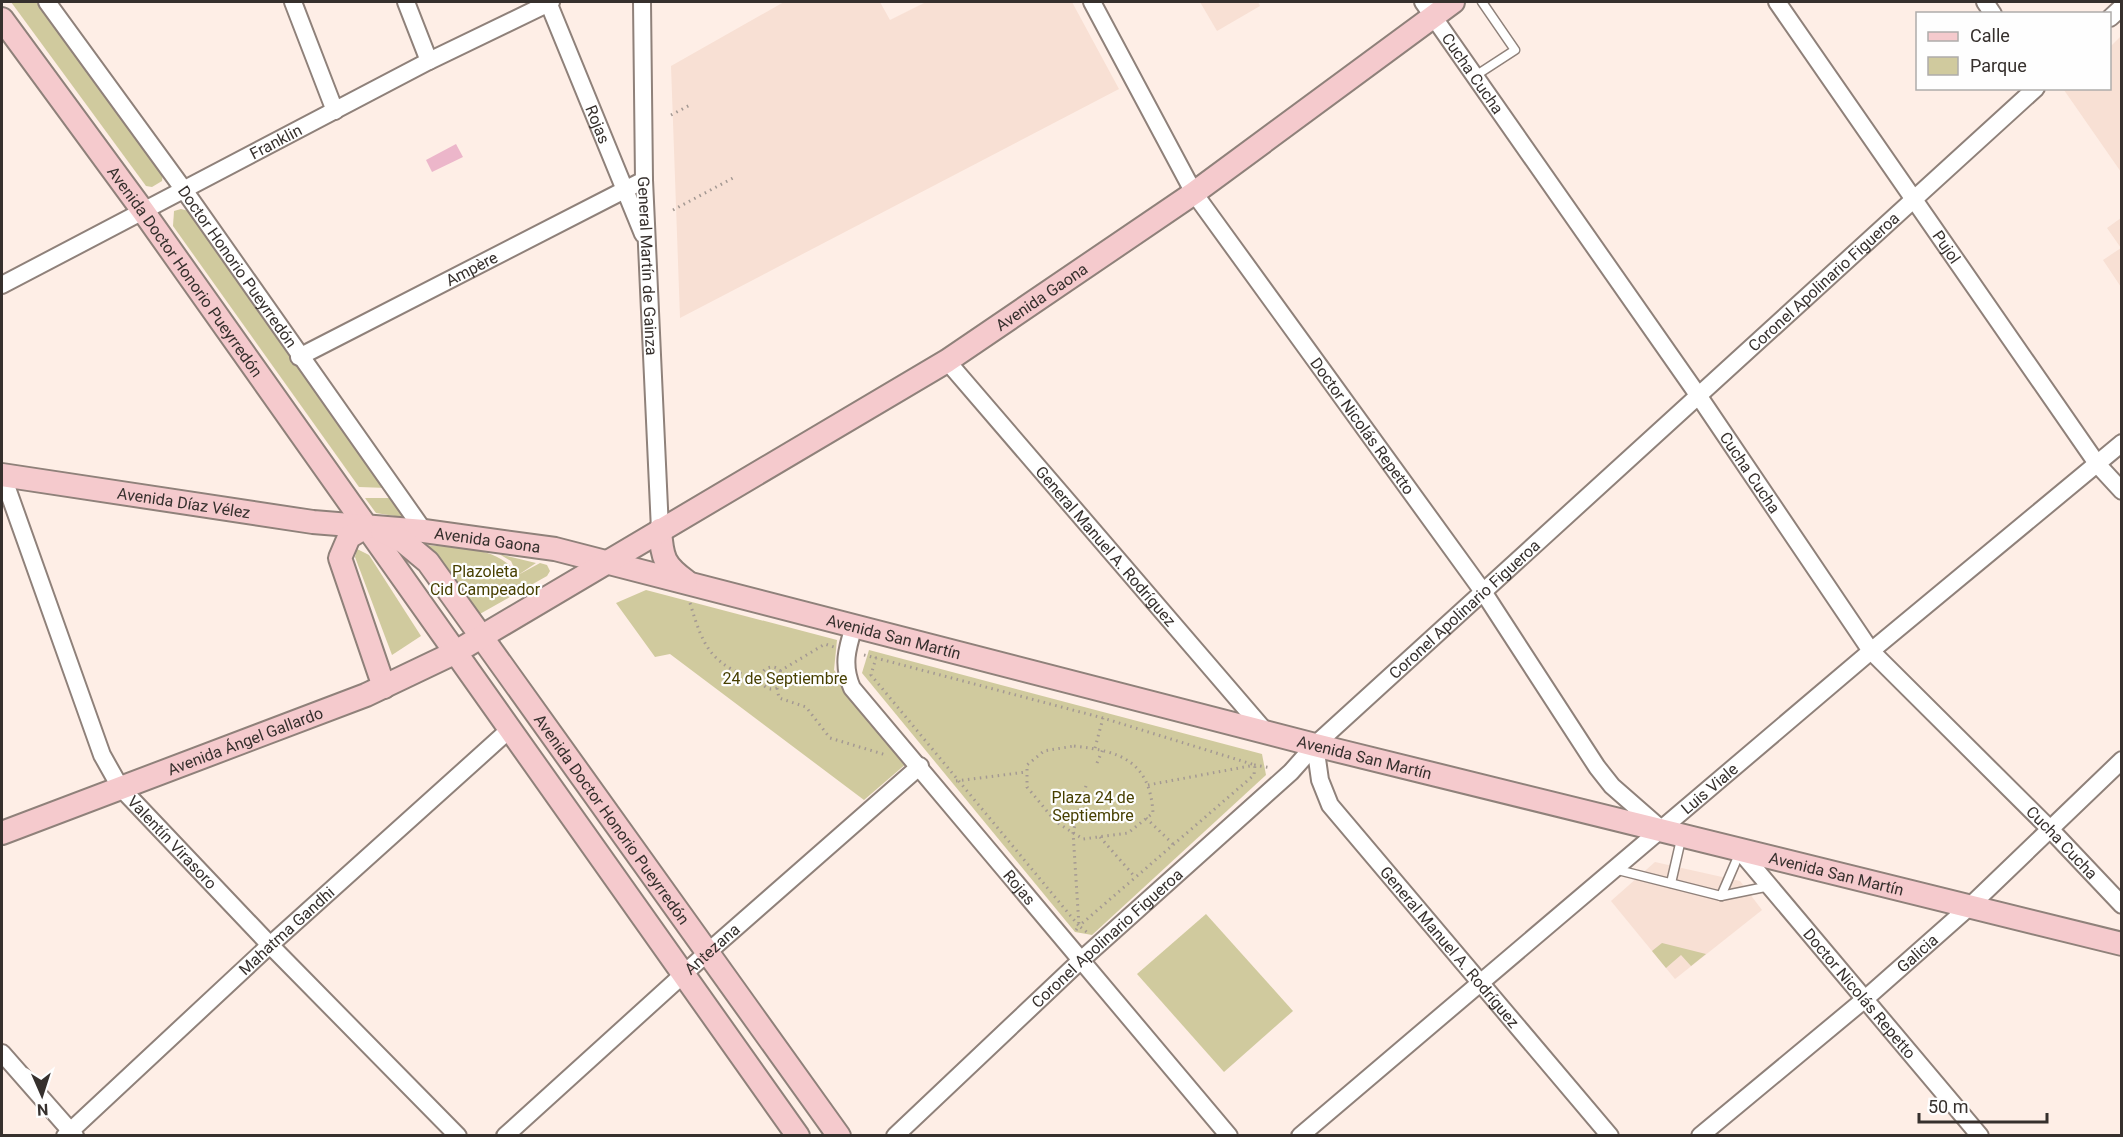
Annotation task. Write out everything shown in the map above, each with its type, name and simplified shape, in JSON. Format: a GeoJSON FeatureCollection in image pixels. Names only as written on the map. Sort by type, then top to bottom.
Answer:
{"type":"FeatureCollection","features":[{"type":"Feature","properties":{"kind":"main road","name":"Avenida Gaona"},"geometry":{"type":"LineString","coordinates":[[481,636],[947,361],[1194,193],[1429,9],[1453,2]]}},
{"type":"Feature","properties":{"kind":"main road","name":"Avenida Doctor Honorio Pueyrredón"},"geometry":{"type":"LineString","coordinates":[[2,19],[143,211],[798,1136]]}},
{"type":"Feature","properties":{"kind":"main road","name":"Avenida Díaz Vélez"},"geometry":{"type":"LineString","coordinates":[[2,475],[313,522],[367,526]]}},
{"type":"Feature","properties":{"kind":"main road","name":"Avenida Gaona"},"geometry":{"type":"LineString","coordinates":[[367,526],[424,531],[555,549],[609,562]]}},
{"type":"Feature","properties":{"kind":"main road","name":"Avenida Doctor Honorio Pueyrredón"},"geometry":{"type":"LineString","coordinates":[[367,526],[404,542],[428,562],[838,1136]]}},
{"type":"Feature","properties":{"kind":"main road"},"geometry":{"type":"LineString","coordinates":[[367,526],[349,537],[340,558],[384,687]]}},
{"type":"Feature","properties":{"kind":"main road"},"geometry":{"type":"LineString","coordinates":[[660,531],[662,552],[667,565],[689,591]]}},
{"type":"Feature","properties":{"kind":"main road","name":"Avenida San Martín"},"geometry":{"type":"LineString","coordinates":[[609,562],[689,591],[854,626],[1315,745],[2121,944]]}},
{"type":"Feature","properties":{"kind":"main road","name":"Avenida Ángel Gallardo"},"geometry":{"type":"LineString","coordinates":[[2,833],[384,687],[481,636]]}},
{"type":"Feature","properties":{"kind":"street","name":"Doctor Honorio Pueyrredón"},"geometry":{"type":"LineString","coordinates":[[48,2],[184,190],[299,357],[424,531]]}},
{"type":"Feature","properties":{"kind":"street"},"geometry":{"type":"LineString","coordinates":[[293,2],[335,111]]}},
{"type":"Feature","properties":{"kind":"street"},"geometry":{"type":"LineString","coordinates":[[406,2],[429,61]]}},
{"type":"Feature","properties":{"kind":"street","name":"Franklin"},"geometry":{"type":"LineString","coordinates":[[2,285],[429,61],[549,2]]}},
{"type":"Feature","properties":{"kind":"street","name":"Rojas"},"geometry":{"type":"LineString","coordinates":[[549,2],[623,190],[648,246]]}},
{"type":"Feature","properties":{"kind":"street","name":"General Martín de Gainza"},"geometry":{"type":"LineString","coordinates":[[642,2],[644,180],[660,531]]}},
{"type":"Feature","properties":{"kind":"street","name":"Doctor Nicolás Repetto"},"geometry":{"type":"LineString","coordinates":[[1092,2],[1194,193],[1484,593],[1598,767],[1612,786],[1661,829]]}},
{"type":"Feature","properties":{"kind":"street","name":"Pujol"},"geometry":{"type":"LineString","coordinates":[[1777,2],[2098,465],[2121,491]]}},
{"type":"Feature","properties":{"kind":"street","name":"Cucha Cucha"},"geometry":{"type":"LineString","coordinates":[[1429,9],[1698,395],[1871,651],[2050,829],[2121,905]]}},
{"type":"Feature","properties":{"kind":"street","name":"Coronel Apolinario Figueroa"},"geometry":{"type":"LineString","coordinates":[[895,1136],[1080,961],[1291,772],[1315,745],[2034,90]]}},
{"type":"Feature","properties":{"kind":"street","name":"Ampère"},"geometry":{"type":"LineString","coordinates":[[299,357],[644,180]]}},
{"type":"Feature","properties":{"kind":"street","name":"General Manuel A. Rodríguez"},"geometry":{"type":"LineString","coordinates":[[947,361],[1266,732]]}},
{"type":"Feature","properties":{"kind":"street","name":"Luis Viale"},"geometry":{"type":"LineString","coordinates":[[1300,1136],[1871,651],[2098,465],[2121,443]]}},
{"type":"Feature","properties":{"kind":"street","name":"Valentín Virasoro"},"geometry":{"type":"LineString","coordinates":[[2,475],[102,755],[120,787],[270,945],[458,1136]]}},
{"type":"Feature","properties":{"kind":"street","name":"Rojas"},"geometry":{"type":"LineString","coordinates":[[854,626],[845,657],[845,673],[852,688],[920,766],[1228,1136]]}},
{"type":"Feature","properties":{"kind":"street","name":"Mahatma Gandhi"},"geometry":{"type":"LineString","coordinates":[[70,1134],[270,945],[509,730]]}},
{"type":"Feature","properties":{"kind":"street","name":"General Manuel A. Rodríguez"},"geometry":{"type":"LineString","coordinates":[[1315,745],[1320,780],[1330,805],[1610,1136]]}},
{"type":"Feature","properties":{"kind":"street","name":"Galicia"},"geometry":{"type":"LineString","coordinates":[[1700,1136],[1865,999],[1968,908],[2121,760]]}},
{"type":"Feature","properties":{"kind":"street","name":"Antezana"},"geometry":{"type":"LineString","coordinates":[[506,1136],[683,974],[920,766]]}},
{"type":"Feature","properties":{"kind":"street","name":"Doctor Nicolás Repetto"},"geometry":{"type":"LineString","coordinates":[[1740,851],[1980,1136]]}},
{"type":"Feature","properties":{"kind":"street"},"geometry":{"type":"LineString","coordinates":[[2,1053],[70,1134]]}},
{"type":"Feature","properties":{"kind":"lane"},"geometry":{"type":"LineString","coordinates":[[1475,76],[1515,50],[1482,2]]}},
{"type":"Feature","properties":{"kind":"lane"},"geometry":{"type":"LineString","coordinates":[[1671,883],[1682,835]]}},
{"type":"Feature","properties":{"kind":"lane"},"geometry":{"type":"LineString","coordinates":[[1721,896],[1740,851]]}},
{"type":"Feature","properties":{"kind":"lane"},"geometry":{"type":"LineString","coordinates":[[1614,869],[1721,896],[1770,886]]}},
{"type":"Feature","properties":{"kind":"path"},"geometry":{"type":"LineString","coordinates":[[671,115],[692,104]]}},
{"type":"Feature","properties":{"kind":"path"},"geometry":{"type":"LineString","coordinates":[[673,210],[733,178]]}},
{"type":"Feature","properties":{"kind":"path"},"geometry":{"type":"LineString","coordinates":[[689,591],[711,654],[732,672],[760,681],[767,689],[777,688],[783,680],[780,671],[771,666],[762,671],[760,681]]}},
{"type":"Feature","properties":{"kind":"path"},"geometry":{"type":"LineString","coordinates":[[780,671],[825,644]]}},
{"type":"Feature","properties":{"kind":"path"},"geometry":{"type":"LineString","coordinates":[[864,655],[1103,718],[1256,765],[1291,772]]}},
{"type":"Feature","properties":{"kind":"path"},"geometry":{"type":"LineString","coordinates":[[876,658],[870,675],[1079,926],[1101,943]]}},
{"type":"Feature","properties":{"kind":"path"},"geometry":{"type":"LineString","coordinates":[[777,688],[779,698],[806,707],[830,738],[920,766]]}},
{"type":"Feature","properties":{"kind":"path"},"geometry":{"type":"LineString","coordinates":[[1095,748],[1103,718]]}},
{"type":"Feature","properties":{"kind":"path"},"geometry":{"type":"LineString","coordinates":[[1074,746],[1103,749],[1123,756],[1142,771],[1152,795],[1153,813],[1128,833],[1083,839],[1056,822],[1034,798],[1027,787],[1027,765],[1044,751],[1074,746]]}},
{"type":"Feature","properties":{"kind":"path"},"geometry":{"type":"LineString","coordinates":[[1097,763],[1103,749]]}},
{"type":"Feature","properties":{"kind":"path"},"geometry":{"type":"LineString","coordinates":[[1148,785],[1256,765]]}},
{"type":"Feature","properties":{"kind":"path"},"geometry":{"type":"LineString","coordinates":[[1066,944],[1079,926],[1254,775],[1256,765]]}},
{"type":"Feature","properties":{"kind":"path"},"geometry":{"type":"LineString","coordinates":[[956,781],[1027,772]]}},
{"type":"Feature","properties":{"kind":"path"},"geometry":{"type":"LineString","coordinates":[[1079,926],[1073,832],[1086,786]]}},
{"type":"Feature","properties":{"kind":"path"},"geometry":{"type":"LineString","coordinates":[[1146,818],[1174,845]]}},
{"type":"Feature","properties":{"kind":"path"},"geometry":{"type":"LineString","coordinates":[[1100,837],[1136,877]]}},
{"type":"Feature","properties":{"kind":"shaded area"},"geometry":{"type":"Polygon","coordinates":[[[784,2],[880,2],[890,20],[926,2],[1072,2],[1119,89],[680,318],[671,66],[784,2]]]}},
{"type":"Feature","properties":{"kind":"shaded area"},"geometry":{"type":"Polygon","coordinates":[[[1200,2],[1258,2],[1260,6],[1217,31],[1200,2]]]}},
{"type":"Feature","properties":{"kind":"shaded area"},"geometry":{"type":"Polygon","coordinates":[[[2121,36],[2121,172],[2064,90],[2111,90],[2111,46],[2121,36]]]}},
{"type":"Feature","properties":{"kind":"shaded area"},"geometry":{"type":"Polygon","coordinates":[[[456,144],[463,157],[432,172],[426,160],[456,144]]]}},
{"type":"Feature","properties":{"kind":"shaded area"},"geometry":{"type":"Polygon","coordinates":[[[2121,218],[2121,248],[2107,228],[2121,218]]]}},
{"type":"Feature","properties":{"kind":"shaded area"},"geometry":{"type":"Polygon","coordinates":[[[2121,248],[2121,287],[2103,260],[2121,248]]]}},
{"type":"Feature","properties":{"kind":"shaded area"},"geometry":{"type":"Polygon","coordinates":[[[1655,862],[1740,881],[1762,910],[1675,979],[1611,901],[1655,862]]]}},
{"type":"Feature","properties":{"kind":"green space"},"geometry":{"type":"Polygon","coordinates":[[[11,2],[40,2],[163,173],[162,181],[152,187],[146,186],[11,2]]]}},
{"type":"Feature","properties":{"kind":"green space"},"geometry":{"type":"Polygon","coordinates":[[[181,209],[189,211],[387,488],[359,487],[173,226],[174,211],[181,209]]]}},
{"type":"Feature","properties":{"kind":"green space"},"geometry":{"type":"Polygon","coordinates":[[[365,498],[396,498],[404,513],[401,517],[376,513],[365,498]]]}},
{"type":"Feature","properties":{"kind":"green space","name":"Plazoleta Cid Campeador"},"geometry":{"type":"Polygon","coordinates":[[[427,545],[487,553],[508,563],[516,572],[511,561],[499,554],[536,563],[518,575],[540,563],[547,565],[550,571],[547,576],[478,615],[427,545]]]}},
{"type":"Feature","properties":{"kind":"green space"},"geometry":{"type":"Polygon","coordinates":[[[357,549],[369,555],[421,636],[392,655],[355,557],[357,549]]]}},
{"type":"Feature","properties":{"kind":"green space","name":"24 de Septiembre"},"geometry":{"type":"Polygon","coordinates":[[[646,590],[837,640],[834,670],[907,763],[864,800],[670,654],[655,657],[616,603],[646,590]]]}},
{"type":"Feature","properties":{"kind":"green space","name":"Plaza 24 de Septiembre"},"geometry":{"type":"Polygon","coordinates":[[[869,650],[1262,754],[1266,775],[1092,935],[1075,932],[862,673],[869,650]]]}},
{"type":"Feature","properties":{"kind":"green space"},"geometry":{"type":"Polygon","coordinates":[[[1206,914],[1293,1011],[1224,1072],[1137,974],[1206,914]]]}},
{"type":"Feature","properties":{"kind":"green space"},"geometry":{"type":"Polygon","coordinates":[[[1662,943],[1706,954],[1691,966],[1681,955],[1666,968],[1652,951],[1662,943]]]}}]}
